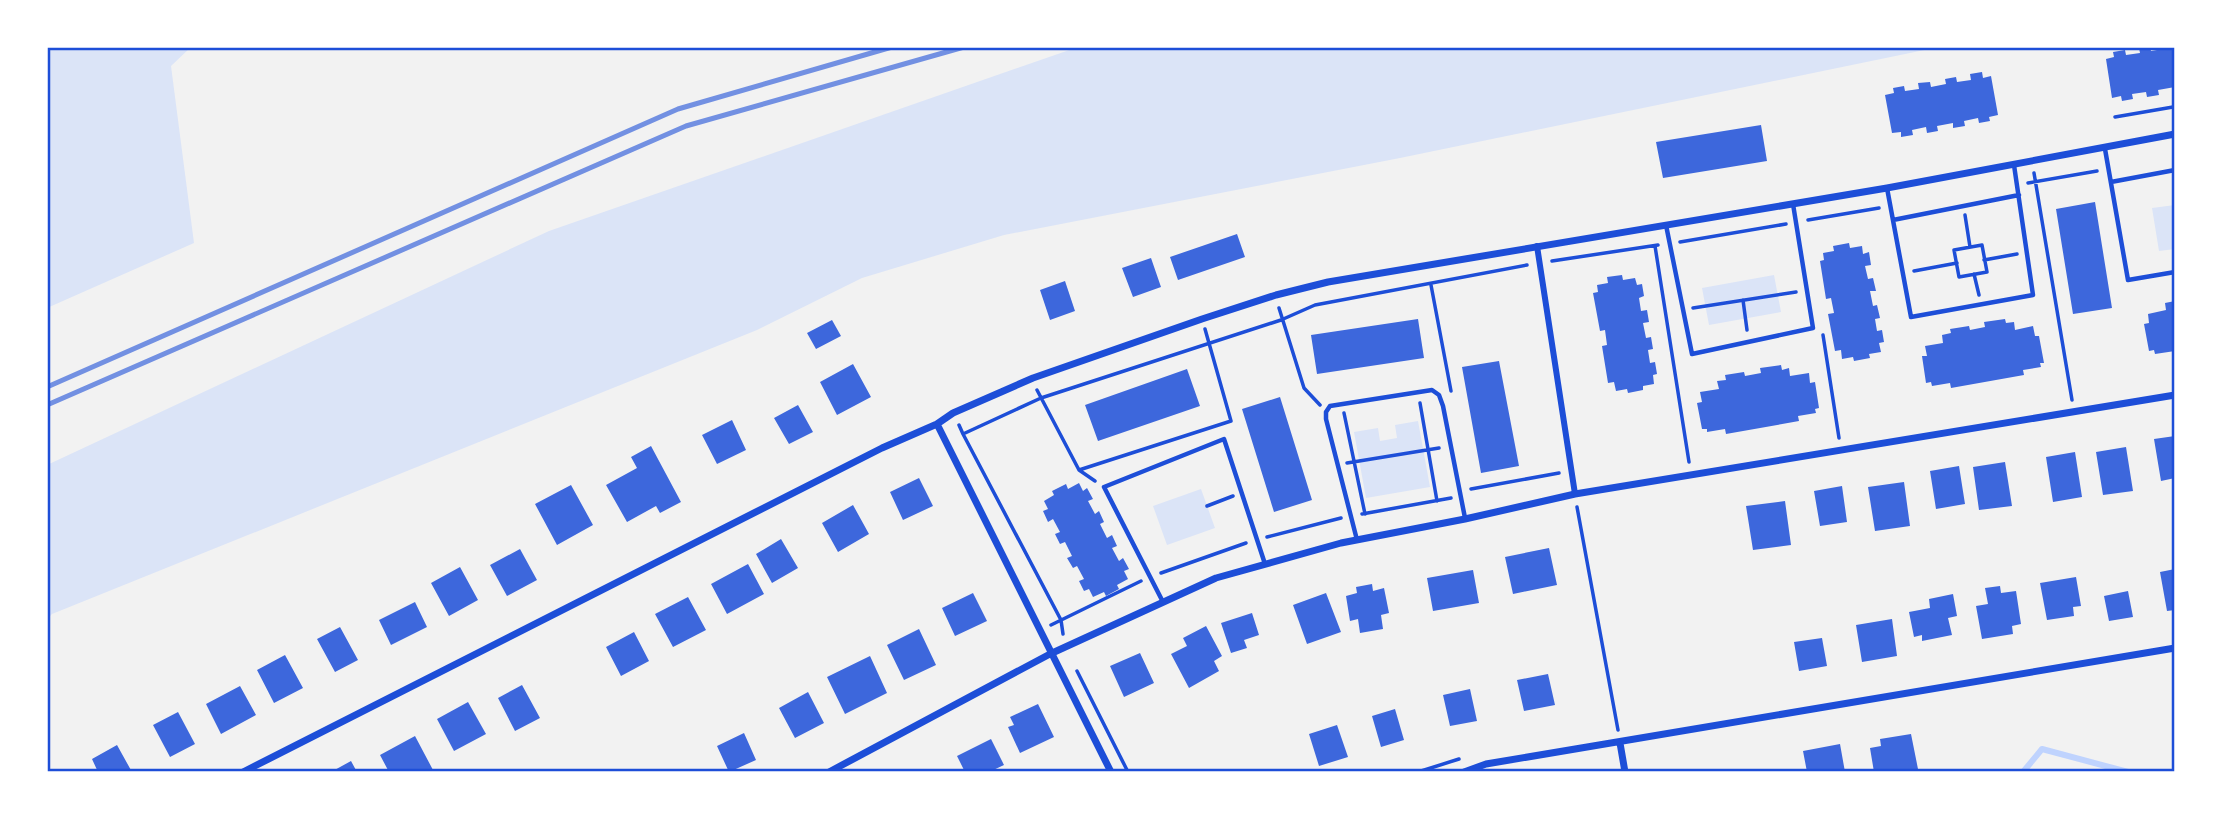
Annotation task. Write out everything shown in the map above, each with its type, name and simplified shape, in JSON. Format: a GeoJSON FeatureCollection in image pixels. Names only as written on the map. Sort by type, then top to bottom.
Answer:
{"type":"FeatureCollection","features":[{"type":"Feature","properties":{"kind":"street"},"geometry":{"type":"LineString","coordinates":[[243,772],[870,454],[937,424],[953,413],[1033,378],[1202,319],[1276,295],[1328,282],[1887,188],[2175,134]]}},
{"type":"Feature","properties":{"kind":"street"},"geometry":{"type":"LineString","coordinates":[[1537,246],[1575,494]]}},
{"type":"Feature","properties":{"kind":"street"},"geometry":{"type":"LineString","coordinates":[[829,772],[1065,647],[1216,578],[1265,564],[1357,540],[1575,494],[2175,395]]}},
{"type":"Feature","properties":{"kind":"street"},"geometry":{"type":"LineString","coordinates":[[937,424],[1111,772]]}},
{"type":"Feature","properties":{"kind":"street"},"geometry":{"type":"LineString","coordinates":[[1464,772],[1486,764],[2175,648]]}},
{"type":"Feature","properties":{"kind":"street"},"geometry":{"type":"LineString","coordinates":[[1620,743],[1625,772]]}},
{"type":"Feature","properties":{"kind":"lane"},"geometry":{"type":"LineString","coordinates":[[2105,149],[2128,280],[2175,272]]}},
{"type":"Feature","properties":{"kind":"lane"},"geometry":{"type":"LineString","coordinates":[[1887,188],[1911,317],[2033,295],[2014,164]]}},
{"type":"Feature","properties":{"kind":"lane"},"geometry":{"type":"LineString","coordinates":[[2111,182],[2175,170]]}},
{"type":"Feature","properties":{"kind":"lane"},"geometry":{"type":"LineString","coordinates":[[1893,220],[2019,195]]}},
{"type":"Feature","properties":{"kind":"lane"},"geometry":{"type":"LineString","coordinates":[[1666,225],[1692,354],[1813,328],[1793,203]]}},
{"type":"Feature","properties":{"kind":"lane"},"geometry":{"type":"LineString","coordinates":[[1357,540],[1326,412],[1330,406],[1432,390],[1439,395],[1465,519]]}},
{"type":"Feature","properties":{"kind":"lane"},"geometry":{"type":"LineString","coordinates":[[1163,602],[1104,487],[1224,439],[1265,564]]}},
{"type":"Feature","properties":{"kind":"path"},"geometry":{"type":"LineString","coordinates":[[2115,117],[2174,107],[2175,115]]}},
{"type":"Feature","properties":{"kind":"path"},"geometry":{"type":"LineString","coordinates":[[2032,161],[2075,412]]}},
{"type":"Feature","properties":{"kind":"path"},"geometry":{"type":"LineString","coordinates":[[2017,185],[2109,169]]}},
{"type":"Feature","properties":{"kind":"path"},"geometry":{"type":"LineString","coordinates":[[963,434],[1041,398],[1281,320],[1315,305],[1540,263],[1891,206]]}},
{"type":"Feature","properties":{"kind":"path"},"geometry":{"type":"LineString","coordinates":[[1982,245],[1984,260],[1987,272],[1959,277],[1954,250],[1982,245]]}},
{"type":"Feature","properties":{"kind":"path"},"geometry":{"type":"LineString","coordinates":[[1655,246],[1693,475]]}},
{"type":"Feature","properties":{"kind":"path"},"geometry":{"type":"LineString","coordinates":[[1984,260],[2027,252]]}},
{"type":"Feature","properties":{"kind":"path"},"geometry":{"type":"LineString","coordinates":[[1903,273],[1957,263]]}},
{"type":"Feature","properties":{"kind":"path"},"geometry":{"type":"LineString","coordinates":[[1427,266],[1452,394]]}},
{"type":"Feature","properties":{"kind":"path"},"geometry":{"type":"LineString","coordinates":[[1974,274],[1981,304]]}},
{"type":"Feature","properties":{"kind":"path"},"geometry":{"type":"LineString","coordinates":[[1276,295],[1281,320],[1304,388],[1326,412]]}},
{"type":"Feature","properties":{"kind":"path"},"geometry":{"type":"LineString","coordinates":[[1667,313],[1778,295]]}},
{"type":"Feature","properties":{"kind":"path"},"geometry":{"type":"LineString","coordinates":[[1743,300],[1749,342]]}},
{"type":"Feature","properties":{"kind":"path"},"geometry":{"type":"LineString","coordinates":[[1079,470],[1231,421],[1202,319]]}},
{"type":"Feature","properties":{"kind":"path"},"geometry":{"type":"LineString","coordinates":[[1033,378],[1079,470],[1104,487]]}},
{"type":"Feature","properties":{"kind":"path"},"geometry":{"type":"LineString","coordinates":[[1418,392],[1437,500]]}},
{"type":"Feature","properties":{"kind":"path"},"geometry":{"type":"LineString","coordinates":[[1342,404],[1365,514]]}},
{"type":"Feature","properties":{"kind":"path"},"geometry":{"type":"LineString","coordinates":[[953,413],[1061,620],[1065,647],[1128,772]]}},
{"type":"Feature","properties":{"kind":"path"},"geometry":{"type":"LineString","coordinates":[[1338,464],[1451,446]]}},
{"type":"Feature","properties":{"kind":"path"},"geometry":{"type":"LineString","coordinates":[[1039,631],[1150,577],[1257,539],[1351,516],[1461,496],[1470,490],[1571,471]]}},
{"type":"Feature","properties":{"kind":"path"},"geometry":{"type":"LineString","coordinates":[[1207,506],[1242,494]]}},
{"type":"Feature","properties":{"kind":"path"},"geometry":{"type":"LineString","coordinates":[[1575,494],[1620,743]]}},
{"type":"Feature","properties":{"kind":"shaded area"},"geometry":{"type":"Polygon","coordinates":[[[47,47],[191,47],[171,66],[194,243],[47,308],[47,47]]]}},
{"type":"Feature","properties":{"kind":"shaded area"},"geometry":{"type":"Polygon","coordinates":[[[1078,47],[1939,47],[1400,158],[1004,235],[862,278],[757,330],[52,614],[47,619],[47,465],[549,231],[1078,47]]]}},
{"type":"Feature","properties":{"kind":"shaded area"},"geometry":{"type":"Polygon","coordinates":[[[2175,205],[2175,249],[2159,251],[2152,208],[2175,205]]]}},
{"type":"Feature","properties":{"kind":"shaded area"},"geometry":{"type":"Polygon","coordinates":[[[1774,275],[1781,312],[1709,325],[1702,288],[1774,275]]]}},
{"type":"Feature","properties":{"kind":"shaded area"},"geometry":{"type":"Polygon","coordinates":[[[1418,421],[1430,487],[1366,498],[1354,432],[1378,428],[1380,441],[1397,438],[1395,425],[1418,421]]]}},
{"type":"Feature","properties":{"kind":"shaded area"},"geometry":{"type":"Polygon","coordinates":[[[1201,489],[1215,528],[1167,545],[1153,506],[1201,489]]]}},
{"type":"Feature","properties":{"kind":"building"},"geometry":{"type":"Polygon","coordinates":[[[2150,47],[2151,51],[2175,47],[2175,87],[2158,90],[2159,95],[2147,97],[2146,92],[2132,94],[2133,99],[2122,101],[2121,96],[2112,98],[2106,59],[2114,57],[2113,52],[2125,50],[2126,55],[2140,53],[2139,48],[2150,47]]]}},
{"type":"Feature","properties":{"kind":"building"},"geometry":{"type":"Polygon","coordinates":[[[1982,72],[1983,78],[1991,76],[1998,115],[1989,117],[1990,121],[1979,123],[1978,118],[1964,121],[1965,126],[1953,128],[1953,123],[1937,126],[1938,131],[1927,133],[1926,127],[1912,130],[1913,135],[1901,137],[1901,132],[1892,133],[1885,95],[1894,93],[1893,88],[1904,86],[1905,91],[1919,89],[1918,83],[1930,82],[1931,87],[1946,84],[1945,79],[1956,77],[1957,82],[1971,80],[1970,74],[1982,72]]]}},
{"type":"Feature","properties":{"kind":"building"},"geometry":{"type":"Polygon","coordinates":[[[1761,125],[1767,161],[1663,178],[1656,142],[1761,125]]]}},
{"type":"Feature","properties":{"kind":"building"},"geometry":{"type":"Polygon","coordinates":[[[2095,202],[2112,308],[2073,314],[2056,209],[2095,202]]]}},
{"type":"Feature","properties":{"kind":"building"},"geometry":{"type":"Polygon","coordinates":[[[1237,234],[1245,257],[1178,280],[1170,257],[1237,234]]]}},
{"type":"Feature","properties":{"kind":"building"},"geometry":{"type":"Polygon","coordinates":[[[1849,243],[1850,248],[1862,246],[1863,254],[1869,252],[1871,265],[1865,266],[1868,279],[1873,278],[1876,291],[1870,291],[1873,306],[1877,305],[1880,318],[1875,319],[1877,331],[1882,330],[1884,342],[1879,343],[1881,352],[1869,354],[1870,358],[1854,361],[1853,357],[1842,359],[1841,350],[1835,351],[1828,314],[1834,313],[1831,298],[1826,299],[1820,261],[1824,260],[1823,253],[1834,251],[1833,246],[1849,243]]]}},
{"type":"Feature","properties":{"kind":"building"},"geometry":{"type":"Polygon","coordinates":[[[1151,258],[1161,287],[1133,297],[1122,268],[1151,258]]]}},
{"type":"Feature","properties":{"kind":"building"},"geometry":{"type":"Polygon","coordinates":[[[1622,275],[1623,280],[1635,278],[1637,285],[1642,284],[1644,296],[1639,298],[1641,311],[1647,310],[1649,322],[1643,323],[1646,338],[1651,337],[1653,349],[1648,350],[1650,363],[1655,362],[1657,374],[1653,375],[1654,384],[1628,393],[1627,389],[1616,391],[1614,382],[1608,383],[1602,346],[1607,345],[1605,330],[1600,331],[1593,293],[1598,292],[1597,285],[1608,283],[1607,277],[1622,275]]]}},
{"type":"Feature","properties":{"kind":"building"},"geometry":{"type":"Polygon","coordinates":[[[1065,281],[1075,311],[1050,320],[1040,290],[1065,281]]]}},
{"type":"Feature","properties":{"kind":"building"},"geometry":{"type":"Polygon","coordinates":[[[2175,301],[2175,351],[2155,354],[2154,350],[2149,351],[2144,324],[2149,323],[2148,314],[2166,310],[2165,303],[2175,301]]]}},
{"type":"Feature","properties":{"kind":"building"},"geometry":{"type":"Polygon","coordinates":[[[1418,319],[1424,358],[1317,374],[1311,335],[1418,319]]]}},
{"type":"Feature","properties":{"kind":"building"},"geometry":{"type":"Polygon","coordinates":[[[2005,319],[2006,323],[2014,322],[2015,330],[2033,326],[2035,336],[2039,336],[2044,363],[2040,363],[2041,367],[2023,370],[2024,375],[1951,388],[1950,383],[1932,386],[1931,382],[1926,383],[1922,356],[1927,356],[1925,346],[1943,343],[1942,335],[1951,333],[1950,329],[1969,326],[1970,330],[1985,327],[1984,322],[2005,319]]]}},
{"type":"Feature","properties":{"kind":"building"},"geometry":{"type":"Polygon","coordinates":[[[832,320],[841,336],[816,349],[807,333],[832,320]]]}},
{"type":"Feature","properties":{"kind":"building"},"geometry":{"type":"Polygon","coordinates":[[[1499,361],[1519,466],[1481,473],[1462,367],[1499,361]]]}},
{"type":"Feature","properties":{"kind":"building"},"geometry":{"type":"Polygon","coordinates":[[[853,364],[871,397],[837,415],[820,382],[853,364]]]}},
{"type":"Feature","properties":{"kind":"building"},"geometry":{"type":"Polygon","coordinates":[[[1781,365],[1782,370],[1789,368],[1790,376],[1809,373],[1810,383],[1815,382],[1819,408],[1815,409],[1816,413],[1798,416],[1799,421],[1726,434],[1725,429],[1707,432],[1707,429],[1702,429],[1697,403],[1702,402],[1700,392],[1719,389],[1717,381],[1726,380],[1725,375],[1744,372],[1745,376],[1761,373],[1760,368],[1781,365]]]}},
{"type":"Feature","properties":{"kind":"building"},"geometry":{"type":"Polygon","coordinates":[[[1187,369],[1200,406],[1098,441],[1085,405],[1187,369]]]}},
{"type":"Feature","properties":{"kind":"building"},"geometry":{"type":"Polygon","coordinates":[[[1280,397],[1312,500],[1274,512],[1242,409],[1280,397]]]}},
{"type":"Feature","properties":{"kind":"building"},"geometry":{"type":"Polygon","coordinates":[[[798,405],[813,432],[789,444],[774,418],[798,405]]]}},
{"type":"Feature","properties":{"kind":"building"},"geometry":{"type":"Polygon","coordinates":[[[732,420],[746,450],[717,464],[702,435],[732,420]]]}},
{"type":"Feature","properties":{"kind":"building"},"geometry":{"type":"Polygon","coordinates":[[[2175,436],[2175,478],[2161,481],[2154,439],[2175,436]]]}},
{"type":"Feature","properties":{"kind":"building"},"geometry":{"type":"Polygon","coordinates":[[[651,446],[681,502],[660,513],[656,506],[627,522],[606,485],[637,468],[631,457],[651,446]]]}},
{"type":"Feature","properties":{"kind":"building"},"geometry":{"type":"Polygon","coordinates":[[[2126,447],[2133,491],[2103,495],[2096,452],[2126,447]]]}},
{"type":"Feature","properties":{"kind":"building"},"geometry":{"type":"Polygon","coordinates":[[[2075,452],[2082,497],[2053,502],[2046,457],[2075,452]]]}},
{"type":"Feature","properties":{"kind":"building"},"geometry":{"type":"Polygon","coordinates":[[[2005,462],[2012,506],[1979,510],[1973,467],[2005,462]]]}},
{"type":"Feature","properties":{"kind":"building"},"geometry":{"type":"Polygon","coordinates":[[[1959,466],[1965,504],[1936,509],[1930,471],[1959,466]]]}},
{"type":"Feature","properties":{"kind":"building"},"geometry":{"type":"Polygon","coordinates":[[[919,478],[933,506],[903,520],[890,492],[919,478]]]}},
{"type":"Feature","properties":{"kind":"building"},"geometry":{"type":"Polygon","coordinates":[[[1904,482],[1910,526],[1875,531],[1868,487],[1904,482]]]}},
{"type":"Feature","properties":{"kind":"building"},"geometry":{"type":"Polygon","coordinates":[[[1079,483],[1083,491],[1087,488],[1093,499],[1088,501],[1095,514],[1099,511],[1104,522],[1100,524],[1107,538],[1112,535],[1117,546],[1112,548],[1119,561],[1123,558],[1129,569],[1124,571],[1128,579],[1117,585],[1119,589],[1106,596],[1104,592],[1093,597],[1089,589],[1084,591],[1079,581],[1084,579],[1077,566],[1073,568],[1067,558],[1072,556],[1065,542],[1060,544],[1055,534],[1060,532],[1053,519],[1048,522],[1043,511],[1048,509],[1044,501],[1054,495],[1052,491],[1066,484],[1068,489],[1079,483]]]}},
{"type":"Feature","properties":{"kind":"building"},"geometry":{"type":"Polygon","coordinates":[[[571,485],[593,525],[557,545],[535,504],[571,485]]]}},
{"type":"Feature","properties":{"kind":"building"},"geometry":{"type":"Polygon","coordinates":[[[1842,486],[1847,522],[1820,526],[1814,491],[1842,486]]]}},
{"type":"Feature","properties":{"kind":"building"},"geometry":{"type":"Polygon","coordinates":[[[1785,501],[1791,545],[1753,550],[1746,506],[1785,501]]]}},
{"type":"Feature","properties":{"kind":"building"},"geometry":{"type":"Polygon","coordinates":[[[853,505],[869,534],[838,552],[822,523],[853,505]]]}},
{"type":"Feature","properties":{"kind":"building"},"geometry":{"type":"Polygon","coordinates":[[[781,539],[798,568],[772,583],[756,554],[781,539]]]}},
{"type":"Feature","properties":{"kind":"building"},"geometry":{"type":"Polygon","coordinates":[[[1549,548],[1557,585],[1513,594],[1505,557],[1549,548]]]}},
{"type":"Feature","properties":{"kind":"building"},"geometry":{"type":"Polygon","coordinates":[[[520,549],[537,580],[507,596],[490,565],[520,549]]]}},
{"type":"Feature","properties":{"kind":"building"},"geometry":{"type":"Polygon","coordinates":[[[748,564],[764,594],[727,614],[711,584],[748,564]]]}},
{"type":"Feature","properties":{"kind":"building"},"geometry":{"type":"Polygon","coordinates":[[[460,567],[478,600],[449,616],[431,583],[460,567]]]}},
{"type":"Feature","properties":{"kind":"building"},"geometry":{"type":"Polygon","coordinates":[[[2175,569],[2175,610],[2167,611],[2160,572],[2175,569]]]}},
{"type":"Feature","properties":{"kind":"building"},"geometry":{"type":"Polygon","coordinates":[[[1473,570],[1479,603],[1433,611],[1427,578],[1473,570]]]}},
{"type":"Feature","properties":{"kind":"building"},"geometry":{"type":"Polygon","coordinates":[[[2076,577],[2081,606],[2073,607],[2074,616],[2047,620],[2040,583],[2076,577]]]}},
{"type":"Feature","properties":{"kind":"building"},"geometry":{"type":"Polygon","coordinates":[[[1372,584],[1373,591],[1384,588],[1389,613],[1381,615],[1383,629],[1360,633],[1358,619],[1350,621],[1346,596],[1357,593],[1356,587],[1372,584]]]}},
{"type":"Feature","properties":{"kind":"building"},"geometry":{"type":"Polygon","coordinates":[[[2000,586],[2001,593],[2016,591],[2021,624],[2012,626],[2013,634],[1982,639],[1976,606],[1988,604],[1985,588],[2000,586]]]}},
{"type":"Feature","properties":{"kind":"building"},"geometry":{"type":"Polygon","coordinates":[[[2128,591],[2133,617],[2109,621],[2104,596],[2128,591]]]}},
{"type":"Feature","properties":{"kind":"building"},"geometry":{"type":"Polygon","coordinates":[[[973,593],[987,621],[955,636],[942,608],[973,593]]]}},
{"type":"Feature","properties":{"kind":"building"},"geometry":{"type":"Polygon","coordinates":[[[1326,593],[1341,632],[1307,644],[1293,605],[1326,593]]]}},
{"type":"Feature","properties":{"kind":"building"},"geometry":{"type":"Polygon","coordinates":[[[1953,594],[1957,616],[1948,618],[1952,635],[1922,641],[1922,635],[1914,637],[1909,612],[1930,608],[1929,599],[1953,594]]]}},
{"type":"Feature","properties":{"kind":"building"},"geometry":{"type":"Polygon","coordinates":[[[688,597],[706,630],[673,647],[655,614],[688,597]]]}},
{"type":"Feature","properties":{"kind":"building"},"geometry":{"type":"Polygon","coordinates":[[[415,602],[427,627],[391,645],[379,620],[415,602]]]}},
{"type":"Feature","properties":{"kind":"building"},"geometry":{"type":"Polygon","coordinates":[[[1252,613],[1259,635],[1244,640],[1247,648],[1231,653],[1221,623],[1252,613]]]}},
{"type":"Feature","properties":{"kind":"building"},"geometry":{"type":"Polygon","coordinates":[[[1892,619],[1897,656],[1862,662],[1856,625],[1892,619]]]}},
{"type":"Feature","properties":{"kind":"building"},"geometry":{"type":"Polygon","coordinates":[[[1206,626],[1222,656],[1214,661],[1219,671],[1189,688],[1171,654],[1187,646],[1183,638],[1206,626]]]}},
{"type":"Feature","properties":{"kind":"building"},"geometry":{"type":"Polygon","coordinates":[[[340,627],[358,660],[335,672],[317,639],[340,627]]]}},
{"type":"Feature","properties":{"kind":"building"},"geometry":{"type":"Polygon","coordinates":[[[919,629],[936,665],[904,680],[887,645],[919,629]]]}},
{"type":"Feature","properties":{"kind":"building"},"geometry":{"type":"Polygon","coordinates":[[[634,632],[649,661],[621,676],[606,647],[634,632]]]}},
{"type":"Feature","properties":{"kind":"building"},"geometry":{"type":"Polygon","coordinates":[[[1822,638],[1827,666],[1799,671],[1794,642],[1822,638]]]}},
{"type":"Feature","properties":{"kind":"building"},"geometry":{"type":"Polygon","coordinates":[[[1140,653],[1154,683],[1124,697],[1110,666],[1140,653]]]}},
{"type":"Feature","properties":{"kind":"building"},"geometry":{"type":"Polygon","coordinates":[[[285,655],[303,688],[274,703],[257,670],[285,655]]]}},
{"type":"Feature","properties":{"kind":"building"},"geometry":{"type":"Polygon","coordinates":[[[870,656],[887,693],[845,714],[827,677],[870,656]]]}},
{"type":"Feature","properties":{"kind":"building"},"geometry":{"type":"Polygon","coordinates":[[[1548,674],[1555,705],[1524,711],[1517,680],[1548,674]]]}},
{"type":"Feature","properties":{"kind":"building"},"geometry":{"type":"Polygon","coordinates":[[[522,685],[540,718],[515,731],[498,698],[522,685]]]}},
{"type":"Feature","properties":{"kind":"building"},"geometry":{"type":"Polygon","coordinates":[[[240,686],[256,715],[221,734],[206,704],[240,686]]]}},
{"type":"Feature","properties":{"kind":"building"},"geometry":{"type":"Polygon","coordinates":[[[1470,689],[1477,721],[1450,726],[1443,695],[1470,689]]]}},
{"type":"Feature","properties":{"kind":"building"},"geometry":{"type":"Polygon","coordinates":[[[808,692],[824,723],[795,738],[779,708],[808,692]]]}},
{"type":"Feature","properties":{"kind":"building"},"geometry":{"type":"Polygon","coordinates":[[[468,702],[486,734],[454,751],[437,719],[468,702]]]}},
{"type":"Feature","properties":{"kind":"building"},"geometry":{"type":"Polygon","coordinates":[[[1038,704],[1054,737],[1020,753],[1008,727],[1014,725],[1010,717],[1038,704]]]}},
{"type":"Feature","properties":{"kind":"building"},"geometry":{"type":"Polygon","coordinates":[[[1395,709],[1404,740],[1381,747],[1372,716],[1395,709]]]}},
{"type":"Feature","properties":{"kind":"building"},"geometry":{"type":"Polygon","coordinates":[[[178,712],[195,744],[170,757],[153,725],[178,712]]]}},
{"type":"Feature","properties":{"kind":"building"},"geometry":{"type":"Polygon","coordinates":[[[1337,725],[1348,757],[1319,766],[1309,734],[1337,725]]]}},
{"type":"Feature","properties":{"kind":"building"},"geometry":{"type":"Polygon","coordinates":[[[744,733],[756,760],[729,772],[717,746],[744,733]]]}},
{"type":"Feature","properties":{"kind":"building"},"geometry":{"type":"Polygon","coordinates":[[[1911,734],[1918,769],[1874,772],[1870,748],[1881,746],[1880,739],[1911,734]]]}},
{"type":"Feature","properties":{"kind":"building"},"geometry":{"type":"Polygon","coordinates":[[[415,736],[433,770],[389,772],[380,755],[415,736]]]}},
{"type":"Feature","properties":{"kind":"building"},"geometry":{"type":"Polygon","coordinates":[[[991,739],[1004,765],[989,772],[965,772],[957,756],[991,739]]]}},
{"type":"Feature","properties":{"kind":"building"},"geometry":{"type":"Polygon","coordinates":[[[1840,744],[1845,772],[1807,772],[1803,751],[1840,744]]]}},
{"type":"Feature","properties":{"kind":"building"},"geometry":{"type":"Polygon","coordinates":[[[117,745],[132,772],[98,772],[92,759],[117,745]]]}},
{"type":"Feature","properties":{"kind":"building"},"geometry":{"type":"Polygon","coordinates":[[[351,761],[357,772],[331,772],[351,761]]]}},
{"type":"Feature","properties":{"kind":"waterway"},"geometry":{"type":"LineString","coordinates":[[2023,772],[2042,749],[2128,772]]}},
{"type":"Feature","properties":{"kind":"railway"},"geometry":{"type":"LineString","coordinates":[[47,387],[678,109],[892,47]]}},
{"type":"Feature","properties":{"kind":"railway"},"geometry":{"type":"LineString","coordinates":[[47,405],[686,126],[964,47]]}}]}
